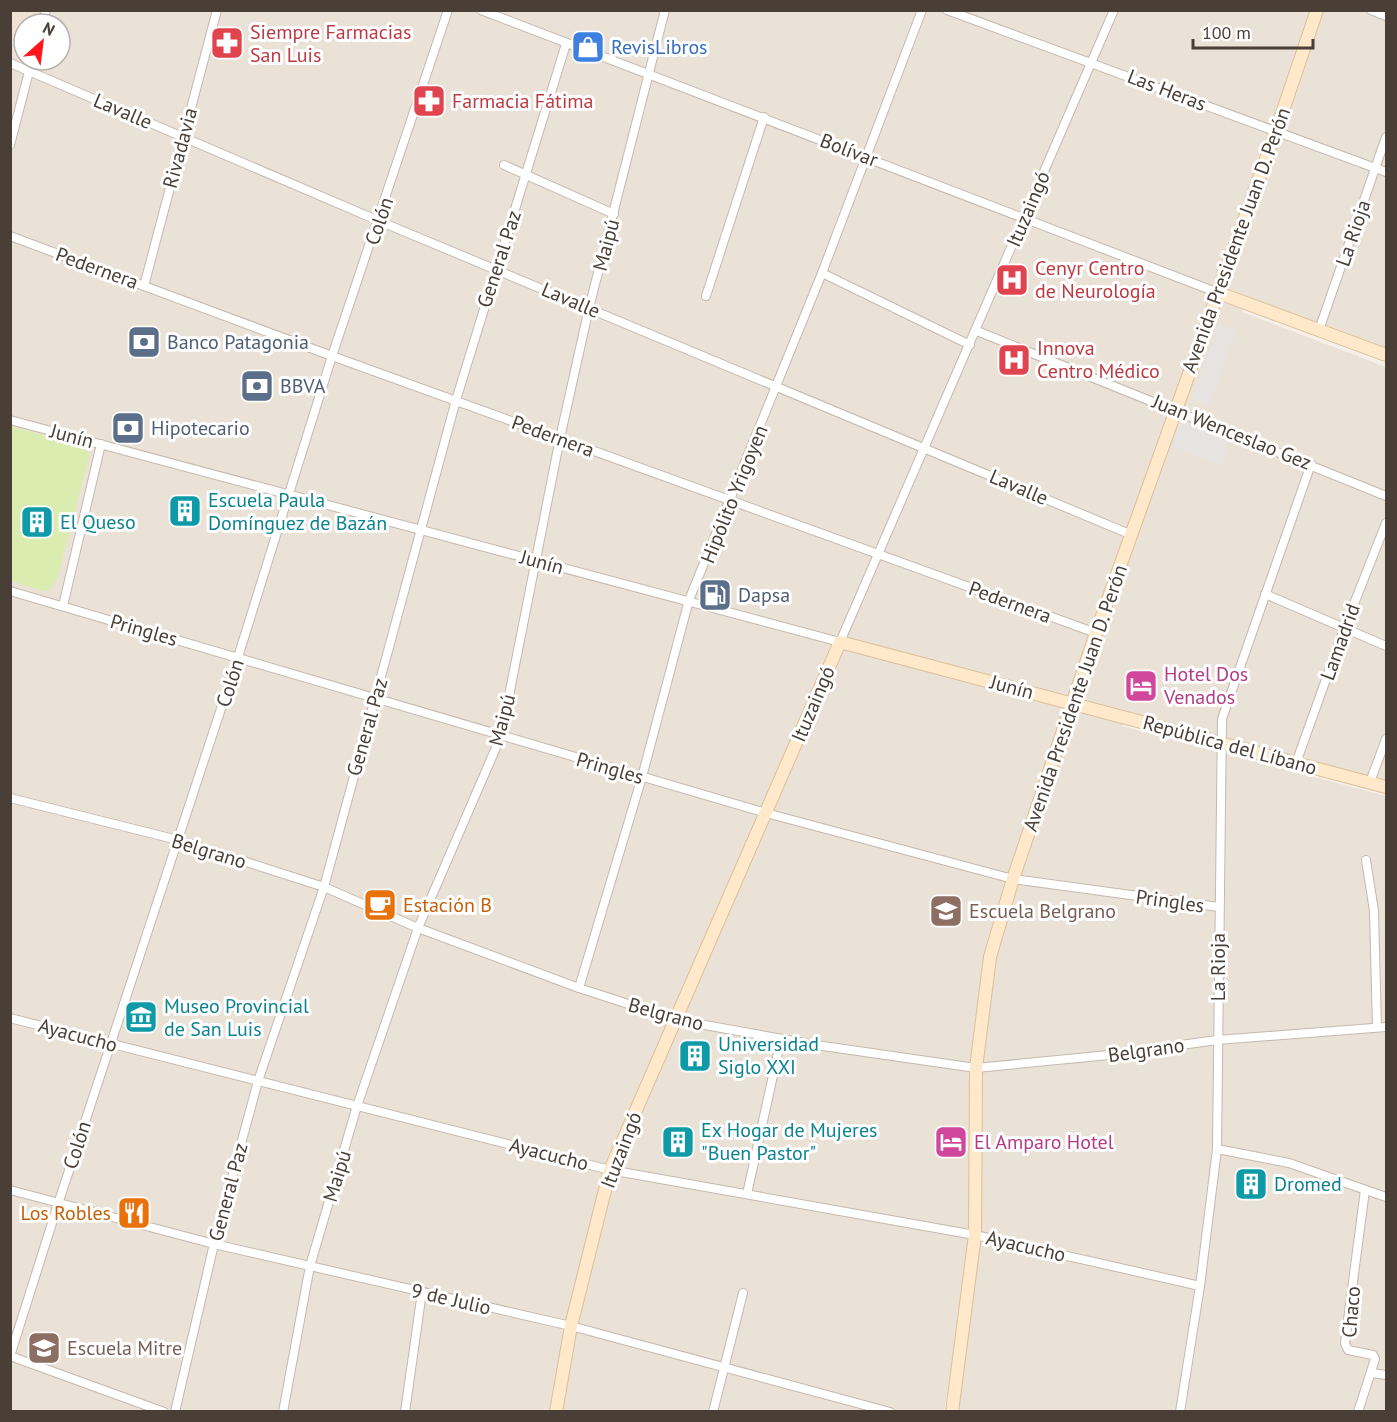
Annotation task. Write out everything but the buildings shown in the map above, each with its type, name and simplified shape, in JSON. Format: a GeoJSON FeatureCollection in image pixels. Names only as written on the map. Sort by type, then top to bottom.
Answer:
{"type":"FeatureCollection","features":[{"type":"Feature","properties":{"kind":"street","name":"Rivadavia"},"geometry":{"type":"LineString","coordinates":[[144,286],[217,10]]}},
{"type":"Feature","properties":{"kind":"street","name":"Colón"},"geometry":{"type":"LineString","coordinates":[[10,1356],[238,657],[332,356],[448,10]]}},
{"type":"Feature","properties":{"kind":"street","name":"Bolívar"},"geometry":{"type":"LineString","coordinates":[[480,10],[1216,292]]}},
{"type":"Feature","properties":{"kind":"street","name":"Maipú"},"geometry":{"type":"LineString","coordinates":[[283,1412],[310,1266],[357,1106],[418,928],[501,736],[560,438],[589,308],[664,10]]}},
{"type":"Feature","properties":{"kind":"street","name":"Hipólito Yrigoyen"},"geometry":{"type":"LineString","coordinates":[[579,988],[642,777],[689,600],[732,501],[922,10]]}},
{"type":"Feature","properties":{"kind":"street","name":"Las Heras"},"geometry":{"type":"LineString","coordinates":[[947,10],[1386,172]]}},
{"type":"Feature","properties":{"kind":"street","name":"Ituzaingó"},"geometry":{"type":"LineString","coordinates":[[556,1412],[571,1326],[610,1170],[677,1020],[877,554],[977,331],[1023,217],[1114,10]]}},
{"type":"Feature","properties":{"kind":"street","name":"Avenida Presidente Juan D. Perón"},"geometry":{"type":"LineString","coordinates":[[952,1412],[975,1234],[976,1068],[989,965],[1013,879],[1096,633],[1216,292],[1276,131],[1317,10]]}},
{"type":"Feature","properties":{"kind":"street"},"geometry":{"type":"LineString","coordinates":[[1371,10],[1386,16]]}},
{"type":"Feature","properties":{"kind":"street","name":"General Paz"},"geometry":{"type":"LineString","coordinates":[[175,1412],[214,1244],[258,1081],[324,887],[456,400],[566,44]]}},
{"type":"Feature","properties":{"kind":"street"},"geometry":{"type":"LineString","coordinates":[[10,145],[29,72]]}},
{"type":"Feature","properties":{"kind":"street","name":"Lavalle"},"geometry":{"type":"LineString","coordinates":[[31,72],[379,221],[926,447],[1132,535]]}},
{"type":"Feature","properties":{"kind":"street"},"geometry":{"type":"LineString","coordinates":[[706,296],[764,117]]}},
{"type":"Feature","properties":{"kind":"street","name":"La Rioja"},"geometry":{"type":"LineString","coordinates":[[1319,330],[1386,137]]}},
{"type":"Feature","properties":{"kind":"street"},"geometry":{"type":"LineString","coordinates":[[504,165],[614,214]]}},
{"type":"Feature","properties":{"kind":"street","name":"Pedernera"},"geometry":{"type":"LineString","coordinates":[[10,236],[332,356],[1096,633]]}},
{"type":"Feature","properties":{"kind":"street"},"geometry":{"type":"LineString","coordinates":[[822,273],[970,345]]}},
{"type":"Feature","properties":{"kind":"street"},"geometry":{"type":"LineString","coordinates":[[1216,292],[1386,355]]}},
{"type":"Feature","properties":{"kind":"street","name":"Juan Wenceslao Gez"},"geometry":{"type":"LineString","coordinates":[[977,331],[1386,496]]}},
{"type":"Feature","properties":{"kind":"street","name":"Junín"},"geometry":{"type":"LineString","coordinates":[[10,420],[1074,703]]}},
{"type":"Feature","properties":{"kind":"street"},"geometry":{"type":"LineString","coordinates":[[63,606],[101,444]]}},
{"type":"Feature","properties":{"kind":"street","name":"La Rioja"},"geometry":{"type":"LineString","coordinates":[[1180,1412],[1200,1286],[1216,1149],[1222,719],[1311,464]]}},
{"type":"Feature","properties":{"kind":"street","name":"Lamadrid"},"geometry":{"type":"LineString","coordinates":[[1296,763],[1344,629],[1386,523]]}},
{"type":"Feature","properties":{"kind":"street","name":"Pringles"},"geometry":{"type":"LineString","coordinates":[[10,591],[766,813],[1013,879],[1218,908]]}},
{"type":"Feature","properties":{"kind":"street"},"geometry":{"type":"LineString","coordinates":[[1265,594],[1386,646]]}},
{"type":"Feature","properties":{"kind":"street","name":"República del Líbano"},"geometry":{"type":"LineString","coordinates":[[1074,703],[1386,787]]}},
{"type":"Feature","properties":{"kind":"street"},"geometry":{"type":"LineString","coordinates":[[1370,782],[1386,739]]}},
{"type":"Feature","properties":{"kind":"street","name":"Belgrano"},"geometry":{"type":"LineString","coordinates":[[10,798],[178,840],[324,887],[418,928],[579,988],[677,1020],[780,1039],[976,1068],[1109,1055],[1217,1040],[1382,1027]]}},
{"type":"Feature","properties":{"kind":"street"},"geometry":{"type":"LineString","coordinates":[[1366,860],[1374,911],[1382,1027]]}},
{"type":"Feature","properties":{"kind":"street","name":"Ayacucho"},"geometry":{"type":"LineString","coordinates":[[10,1018],[610,1170],[975,1234],[1200,1286]]}},
{"type":"Feature","properties":{"kind":"street"},"geometry":{"type":"LineString","coordinates":[[747,1194],[780,1039]]}},
{"type":"Feature","properties":{"kind":"street"},"geometry":{"type":"LineString","coordinates":[[1216,1149],[1289,1163],[1386,1197]]}},
{"type":"Feature","properties":{"kind":"street","name":"9 de Julio"},"geometry":{"type":"LineString","coordinates":[[10,1190],[59,1201],[214,1244],[571,1326],[890,1412]]}},
{"type":"Feature","properties":{"kind":"street","name":"Chaco"},"geometry":{"type":"LineString","coordinates":[[1365,1190],[1345,1343],[1348,1350],[1373,1355],[1376,1359],[1372,1373]]}},
{"type":"Feature","properties":{"kind":"street"},"geometry":{"type":"LineString","coordinates":[[405,1412],[422,1292]]}},
{"type":"Feature","properties":{"kind":"street"},"geometry":{"type":"LineString","coordinates":[[713,1412],[743,1293]]}},
{"type":"Feature","properties":{"kind":"street"},"geometry":{"type":"LineString","coordinates":[[10,1356],[164,1412]]}},
{"type":"Feature","properties":{"kind":"street"},"geometry":{"type":"LineString","coordinates":[[1358,1412],[1372,1373],[1386,1375]]}},
{"type":"Feature","properties":{"kind":"shaded area"},"geometry":{"type":"Polygon","coordinates":[[[11,10],[35,11],[12,12],[11,52],[11,10]]]}},
{"type":"Feature","properties":{"kind":"shaded area"},"geometry":{"type":"Polygon","coordinates":[[[10,11],[1386,11],[1386,352],[1246,300],[1242,312],[1386,367],[1386,783],[1126,714],[1122,726],[1386,796],[1386,1411],[959,1411],[981,1214],[975,1235],[944,1411],[11,1411],[10,11]]]}},
{"type":"Feature","properties":{"kind":"shaded area"},"geometry":{"type":"Polygon","coordinates":[[[1218,324],[1237,330],[1210,406],[1192,399],[1218,324]]]}},
{"type":"Feature","properties":{"kind":"shaded area"},"geometry":{"type":"Polygon","coordinates":[[[1180,420],[1232,438],[1222,465],[1171,447],[1180,420]]]}},
{"type":"Feature","properties":{"kind":"green space"},"geometry":{"type":"Polygon","coordinates":[[[11,426],[82,447],[90,454],[57,579],[49,590],[43,591],[11,581],[11,426]]]}},
{"type":"Feature","properties":{"kind":"place","name":"Siempre Farmacias San Luis"},"geometry":{"type":"Point","coordinates":[227,43]}},
{"type":"Feature","properties":{"kind":"place","name":"RevisLibros"},"geometry":{"type":"Point","coordinates":[588,47]}},
{"type":"Feature","properties":{"kind":"place","name":"Farmacia Fátima"},"geometry":{"type":"Point","coordinates":[429,101]}},
{"type":"Feature","properties":{"kind":"place","name":"Cenyr Centro de Neurología"},"geometry":{"type":"Point","coordinates":[1012,280]}},
{"type":"Feature","properties":{"kind":"place","name":"Banco Patagonia"},"geometry":{"type":"Point","coordinates":[144,342]}},
{"type":"Feature","properties":{"kind":"place","name":"Innova Centro Médico"},"geometry":{"type":"Point","coordinates":[1014,360]}},
{"type":"Feature","properties":{"kind":"place","name":"BBVA"},"geometry":{"type":"Point","coordinates":[257,386]}},
{"type":"Feature","properties":{"kind":"place","name":"Hipotecario"},"geometry":{"type":"Point","coordinates":[128,428]}},
{"type":"Feature","properties":{"kind":"place","name":"Escuela Paula Domínguez de Bazán"},"geometry":{"type":"Point","coordinates":[185,511]}},
{"type":"Feature","properties":{"kind":"place","name":"El Queso"},"geometry":{"type":"Point","coordinates":[37,522]}},
{"type":"Feature","properties":{"kind":"place","name":"Dapsa"},"geometry":{"type":"Point","coordinates":[715,595]}},
{"type":"Feature","properties":{"kind":"place","name":"Hotel Dos Venados"},"geometry":{"type":"Point","coordinates":[1141,686]}},
{"type":"Feature","properties":{"kind":"place","name":"Estación B"},"geometry":{"type":"Point","coordinates":[380,905]}},
{"type":"Feature","properties":{"kind":"place","name":"Escuela Belgrano"},"geometry":{"type":"Point","coordinates":[946,911]}},
{"type":"Feature","properties":{"kind":"place","name":"Museo Provincial de San Luis"},"geometry":{"type":"Point","coordinates":[141,1017]}},
{"type":"Feature","properties":{"kind":"place","name":"Universidad Siglo XXI"},"geometry":{"type":"Point","coordinates":[695,1056]}},
{"type":"Feature","properties":{"kind":"place","name":"Ex Hogar de Mujeres \"Buen Pastor\""},"geometry":{"type":"Point","coordinates":[678,1142]}},
{"type":"Feature","properties":{"kind":"place","name":"El Amparo Hotel"},"geometry":{"type":"Point","coordinates":[951,1142]}},
{"type":"Feature","properties":{"kind":"place","name":"Dromed"},"geometry":{"type":"Point","coordinates":[1251,1184]}},
{"type":"Feature","properties":{"kind":"place","name":"Los Robles"},"geometry":{"type":"Point","coordinates":[134,1213]}},
{"type":"Feature","properties":{"kind":"place","name":"Escuela Mitre"},"geometry":{"type":"Point","coordinates":[44,1348]}}]}
